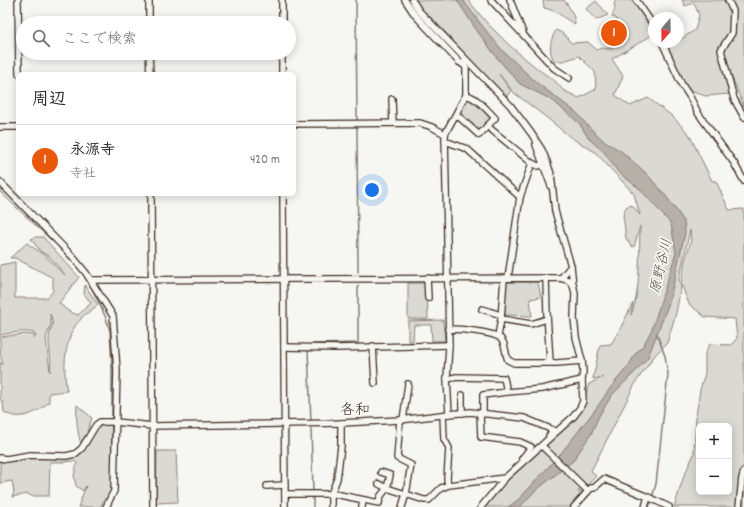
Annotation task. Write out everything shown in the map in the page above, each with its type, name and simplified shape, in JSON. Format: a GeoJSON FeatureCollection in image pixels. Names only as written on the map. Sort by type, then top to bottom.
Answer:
{"type":"FeatureCollection","features":[{"type":"Feature","properties":{"kind":"street"},"geometry":{"type":"LineString","coordinates":[[18,0],[18,16]]}},
{"type":"Feature","properties":{"kind":"street"},"geometry":{"type":"LineString","coordinates":[[149,0],[149,16]]}},
{"type":"Feature","properties":{"kind":"street"},"geometry":{"type":"LineString","coordinates":[[282,0],[282,16]]}},
{"type":"Feature","properties":{"kind":"street"},"geometry":{"type":"LineString","coordinates":[[405,0],[415,15],[464,65]]}},
{"type":"Feature","properties":{"kind":"street"},"geometry":{"type":"LineString","coordinates":[[412,0],[419,11],[510,105],[534,137],[548,162],[556,210],[569,255],[575,293],[574,318],[576,337],[583,370],[583,401],[580,408],[574,418],[543,448],[518,466],[505,478],[481,507]]}},
{"type":"Feature","properties":{"kind":"street"},"geometry":{"type":"LineString","coordinates":[[490,0],[554,68],[569,78]]}},
{"type":"Feature","properties":{"kind":"street"},"geometry":{"type":"LineString","coordinates":[[510,0],[520,27],[527,39]]}},
{"type":"Feature","properties":{"kind":"street"},"geometry":{"type":"LineString","coordinates":[[636,0],[648,17]]}},
{"type":"Feature","properties":{"kind":"street"},"geometry":{"type":"LineString","coordinates":[[728,0],[733,11],[732,33],[722,50],[734,99],[744,117]]}},
{"type":"Feature","properties":{"kind":"street"},"geometry":{"type":"LineString","coordinates":[[432,24],[442,39],[466,68],[466,95],[445,134],[448,345],[444,439],[449,448],[448,485]]}},
{"type":"Feature","properties":{"kind":"street"},"geometry":{"type":"LineString","coordinates":[[665,48],[682,85],[698,113],[734,163],[744,181]]}},
{"type":"Feature","properties":{"kind":"street"},"geometry":{"type":"LineString","coordinates":[[19,60],[19,72]]}},
{"type":"Feature","properties":{"kind":"street"},"geometry":{"type":"LineString","coordinates":[[149,60],[150,72]]}},
{"type":"Feature","properties":{"kind":"street"},"geometry":{"type":"LineString","coordinates":[[282,60],[282,72]]}},
{"type":"Feature","properties":{"kind":"street"},"geometry":{"type":"LineString","coordinates":[[456,114],[479,135],[494,118],[476,99],[472,96],[466,95]]}},
{"type":"Feature","properties":{"kind":"street"},"geometry":{"type":"LineString","coordinates":[[392,99],[393,123]]}},
{"type":"Feature","properties":{"kind":"street"},"geometry":{"type":"LineString","coordinates":[[296,124],[420,123],[445,134]]}},
{"type":"Feature","properties":{"kind":"street"},"geometry":{"type":"LineString","coordinates":[[487,126],[532,164],[538,166],[543,165]]}},
{"type":"Feature","properties":{"kind":"street"},"geometry":{"type":"LineString","coordinates":[[0,127],[16,127]]}},
{"type":"Feature","properties":{"kind":"street"},"geometry":{"type":"LineString","coordinates":[[534,137],[554,193]]}},
{"type":"Feature","properties":{"kind":"street"},"geometry":{"type":"LineString","coordinates":[[445,141],[468,149],[520,197]]}},
{"type":"Feature","properties":{"kind":"street"},"geometry":{"type":"LineString","coordinates":[[498,336],[520,197],[532,164]]}},
{"type":"Feature","properties":{"kind":"street"},"geometry":{"type":"LineString","coordinates":[[0,182],[72,256],[91,280],[113,316],[117,370],[114,490],[106,507]]}},
{"type":"Feature","properties":{"kind":"street"},"geometry":{"type":"LineString","coordinates":[[19,196],[19,201]]}},
{"type":"Feature","properties":{"kind":"street"},"geometry":{"type":"LineString","coordinates":[[151,196],[153,507]]}},
{"type":"Feature","properties":{"kind":"street"},"geometry":{"type":"LineString","coordinates":[[283,196],[285,507]]}},
{"type":"Feature","properties":{"kind":"street"},"geometry":{"type":"LineString","coordinates":[[561,278],[571,266]]}},
{"type":"Feature","properties":{"kind":"street"},"geometry":{"type":"LineString","coordinates":[[427,278],[428,298]]}},
{"type":"Feature","properties":{"kind":"street"},"geometry":{"type":"LineString","coordinates":[[546,278],[550,362]]}},
{"type":"Feature","properties":{"kind":"street"},"geometry":{"type":"LineString","coordinates":[[91,280],[561,278],[568,280],[573,285]]}},
{"type":"Feature","properties":{"kind":"street"},"geometry":{"type":"LineString","coordinates":[[482,309],[501,317],[531,324],[547,319]]}},
{"type":"Feature","properties":{"kind":"street"},"geometry":{"type":"LineString","coordinates":[[448,329],[469,330],[498,336],[503,340],[508,360],[514,363],[557,363],[582,361]]}},
{"type":"Feature","properties":{"kind":"street"},"geometry":{"type":"LineString","coordinates":[[284,348],[448,345]]}},
{"type":"Feature","properties":{"kind":"street"},"geometry":{"type":"LineString","coordinates":[[372,346],[375,383]]}},
{"type":"Feature","properties":{"kind":"street"},"geometry":{"type":"LineString","coordinates":[[447,379],[504,378],[506,392]]}},
{"type":"Feature","properties":{"kind":"street"},"geometry":{"type":"LineString","coordinates":[[518,466],[518,463],[531,447],[520,442],[481,437],[483,395],[542,389],[582,380]]}},
{"type":"Feature","properties":{"kind":"street"},"geometry":{"type":"LineString","coordinates":[[402,507],[411,465],[397,458],[408,384]]}},
{"type":"Feature","properties":{"kind":"street"},"geometry":{"type":"LineString","coordinates":[[462,395],[462,413]]}},
{"type":"Feature","properties":{"kind":"street"},"geometry":{"type":"LineString","coordinates":[[0,458],[6,459],[30,454],[66,456],[75,454],[82,448],[96,425],[100,422],[116,422],[152,426],[341,423],[402,420],[470,412],[524,418],[554,430],[541,444],[543,448],[588,491]]}},
{"type":"Feature","properties":{"kind":"street"},"geometry":{"type":"LineString","coordinates":[[331,507],[331,494],[337,479],[341,423]]}},
{"type":"Feature","properties":{"kind":"street"},"geometry":{"type":"LineString","coordinates":[[739,507],[744,471]]}},
{"type":"Feature","properties":{"kind":"street"},"geometry":{"type":"LineString","coordinates":[[285,494],[331,494],[379,503],[380,497],[387,489],[390,475],[381,472]]}},
{"type":"Feature","properties":{"kind":"street"},"geometry":{"type":"LineString","coordinates":[[379,484],[387,489],[429,500],[441,488],[448,485],[505,478]]}},
{"type":"Feature","properties":{"kind":"street"},"geometry":{"type":"LineString","coordinates":[[574,507],[588,491],[604,479],[669,507]]}},
{"type":"Feature","properties":{"kind":"street"},"geometry":{"type":"LineString","coordinates":[[267,486],[285,485]]}},
{"type":"Feature","properties":{"kind":"street"},"geometry":{"type":"LineString","coordinates":[[645,507],[648,497]]}},
{"type":"Feature","properties":{"kind":"street"},"geometry":{"type":"LineString","coordinates":[[362,507],[363,500]]}},
{"type":"Feature","properties":{"kind":"shaded area"},"geometry":{"type":"Polygon","coordinates":[[[415,0],[468,0],[486,22],[509,45],[555,81],[563,90],[579,98],[596,89],[595,72],[579,56],[563,61],[554,61],[550,46],[556,30],[564,34],[571,43],[588,42],[597,50],[601,48],[611,49],[615,44],[621,44],[624,41],[620,34],[622,32],[616,18],[612,17],[615,8],[614,3],[617,0],[635,0],[648,18],[648,38],[612,59],[623,76],[615,95],[630,106],[648,98],[672,116],[689,134],[712,181],[716,181],[729,210],[744,209],[744,480],[742,498],[744,490],[744,507],[674,507],[684,476],[694,454],[696,416],[700,390],[705,373],[705,353],[710,344],[731,345],[737,338],[735,319],[705,317],[689,304],[681,284],[685,260],[691,241],[690,230],[679,279],[681,287],[676,313],[667,343],[655,355],[636,382],[591,471],[596,476],[581,492],[578,490],[581,495],[571,507],[481,507],[505,478],[580,413],[589,384],[603,377],[593,379],[600,345],[611,344],[633,303],[631,315],[638,284],[640,226],[634,247],[630,245],[626,238],[623,215],[626,207],[632,205],[640,215],[634,194],[595,152],[570,137],[513,92],[499,74],[511,91],[505,98],[435,21],[420,8],[415,0]]]}},
{"type":"Feature","properties":{"kind":"shaded area"},"geometry":{"type":"Polygon","coordinates":[[[457,0],[463,0],[502,50],[537,83],[577,113],[604,141],[621,151],[645,172],[666,196],[684,221],[685,233],[669,303],[648,357],[612,395],[599,416],[591,434],[573,461],[533,493],[520,507],[508,507],[519,499],[562,452],[629,365],[636,353],[643,346],[652,329],[676,253],[671,224],[640,189],[618,172],[605,153],[589,139],[579,123],[552,100],[520,84],[498,59],[477,31],[457,0]]]}},
{"type":"Feature","properties":{"kind":"shaded area"},"geometry":{"type":"Polygon","coordinates":[[[543,0],[564,0],[573,15],[575,25],[558,13],[544,8],[543,0]]]}},
{"type":"Feature","properties":{"kind":"shaded area"},"geometry":{"type":"Polygon","coordinates":[[[682,0],[744,0],[744,107],[728,67],[731,87],[729,94],[705,96],[687,88],[668,48],[684,48],[684,37],[695,30],[699,15],[694,3],[685,6],[682,0]]]}},
{"type":"Feature","properties":{"kind":"shaded area"},"geometry":{"type":"Polygon","coordinates":[[[596,1],[608,15],[596,20],[586,9],[596,1]]]}},
{"type":"Feature","properties":{"kind":"shaded area"},"geometry":{"type":"Polygon","coordinates":[[[466,97],[471,97],[493,118],[479,134],[458,113],[466,97]]]}},
{"type":"Feature","properties":{"kind":"shaded area"},"geometry":{"type":"Polygon","coordinates":[[[0,186],[54,243],[0,192],[0,186]]]}},
{"type":"Feature","properties":{"kind":"shaded area"},"geometry":{"type":"Polygon","coordinates":[[[43,237],[79,277],[59,303],[68,311],[78,315],[91,303],[84,294],[85,285],[98,305],[82,317],[71,333],[65,358],[67,391],[49,393],[49,402],[39,410],[28,415],[16,416],[4,412],[3,403],[0,399],[0,362],[3,364],[0,337],[24,334],[34,335],[34,338],[36,336],[34,333],[26,332],[0,335],[0,265],[15,262],[15,298],[47,298],[53,291],[53,278],[15,258],[10,258],[27,243],[48,258],[65,275],[49,256],[41,252],[31,239],[43,237]],[[50,314],[51,324],[46,338],[50,372],[51,359],[49,335],[52,324],[50,314]]]}},
{"type":"Feature","properties":{"kind":"shaded area"},"geometry":{"type":"Polygon","coordinates":[[[505,282],[538,282],[541,297],[530,299],[532,316],[505,315],[505,282]]]}},
{"type":"Feature","properties":{"kind":"shaded area"},"geometry":{"type":"Polygon","coordinates":[[[408,283],[427,283],[428,319],[408,319],[408,283]]]}},
{"type":"Feature","properties":{"kind":"shaded area"},"geometry":{"type":"Polygon","coordinates":[[[443,320],[445,341],[432,341],[431,325],[414,325],[413,341],[408,341],[408,321],[443,320]]]}},
{"type":"Feature","properties":{"kind":"shaded area"},"geometry":{"type":"Polygon","coordinates":[[[77,405],[92,418],[87,432],[91,436],[99,427],[112,425],[112,491],[106,500],[105,498],[100,507],[78,507],[86,486],[83,491],[76,486],[74,476],[77,463],[74,461],[50,462],[49,496],[31,496],[28,494],[12,497],[14,492],[12,481],[0,483],[0,461],[13,461],[47,456],[72,458],[88,437],[84,437],[81,444],[77,424],[77,405]]]}},
{"type":"Feature","properties":{"kind":"shaded area"},"geometry":{"type":"Polygon","coordinates":[[[157,451],[176,451],[178,502],[156,503],[157,451]]]}},
{"type":"Feature","properties":{"kind":"waterway"},"geometry":{"type":"LineString","coordinates":[[356,0],[357,120]]}},
{"type":"Feature","properties":{"kind":"waterway"},"geometry":{"type":"LineString","coordinates":[[357,127],[358,272]]}},
{"type":"Feature","properties":{"kind":"waterway"},"geometry":{"type":"LineString","coordinates":[[59,247],[78,268]]}},
{"type":"Feature","properties":{"kind":"waterway"},"geometry":{"type":"LineString","coordinates":[[89,282],[106,318],[110,331],[112,366],[112,420]]}},
{"type":"Feature","properties":{"kind":"waterway"},"geometry":{"type":"LineString","coordinates":[[311,344],[358,343],[358,286]]}},
{"type":"Feature","properties":{"kind":"waterway"},"geometry":{"type":"LineString","coordinates":[[652,498],[656,484],[668,374],[665,356],[657,334]]}},
{"type":"Feature","properties":{"kind":"waterway"},"geometry":{"type":"LineString","coordinates":[[308,350],[311,421]]}},
{"type":"Feature","properties":{"kind":"waterway"},"geometry":{"type":"LineString","coordinates":[[112,423],[112,480]]}},
{"type":"Feature","properties":{"kind":"waterway"},"geometry":{"type":"LineString","coordinates":[[311,429],[313,491]]}},
{"type":"Feature","properties":{"kind":"waterway"},"geometry":{"type":"LineString","coordinates":[[313,497],[313,507]]}},
{"type":"Feature","properties":{"kind":"waterway"},"geometry":{"type":"LineString","coordinates":[[649,507],[651,501]]}},
{"type":"Feature","properties":{"kind":"waterway"},"geometry":{"type":"LineString","coordinates":[[102,507],[106,502]]}},
{"type":"Feature","properties":{"kind":"place","name":"永源寺"},"geometry":{"type":"Point","coordinates":[614,33]}},
{"type":"Feature","properties":{"kind":"district","name":"各和"},"geometry":{"type":"Point","coordinates":[355,409]}},
{"type":"Feature","properties":{"kind":"water label","name":"原野谷川"},"geometry":{"type":"Point","coordinates":[660,266]}}]}
